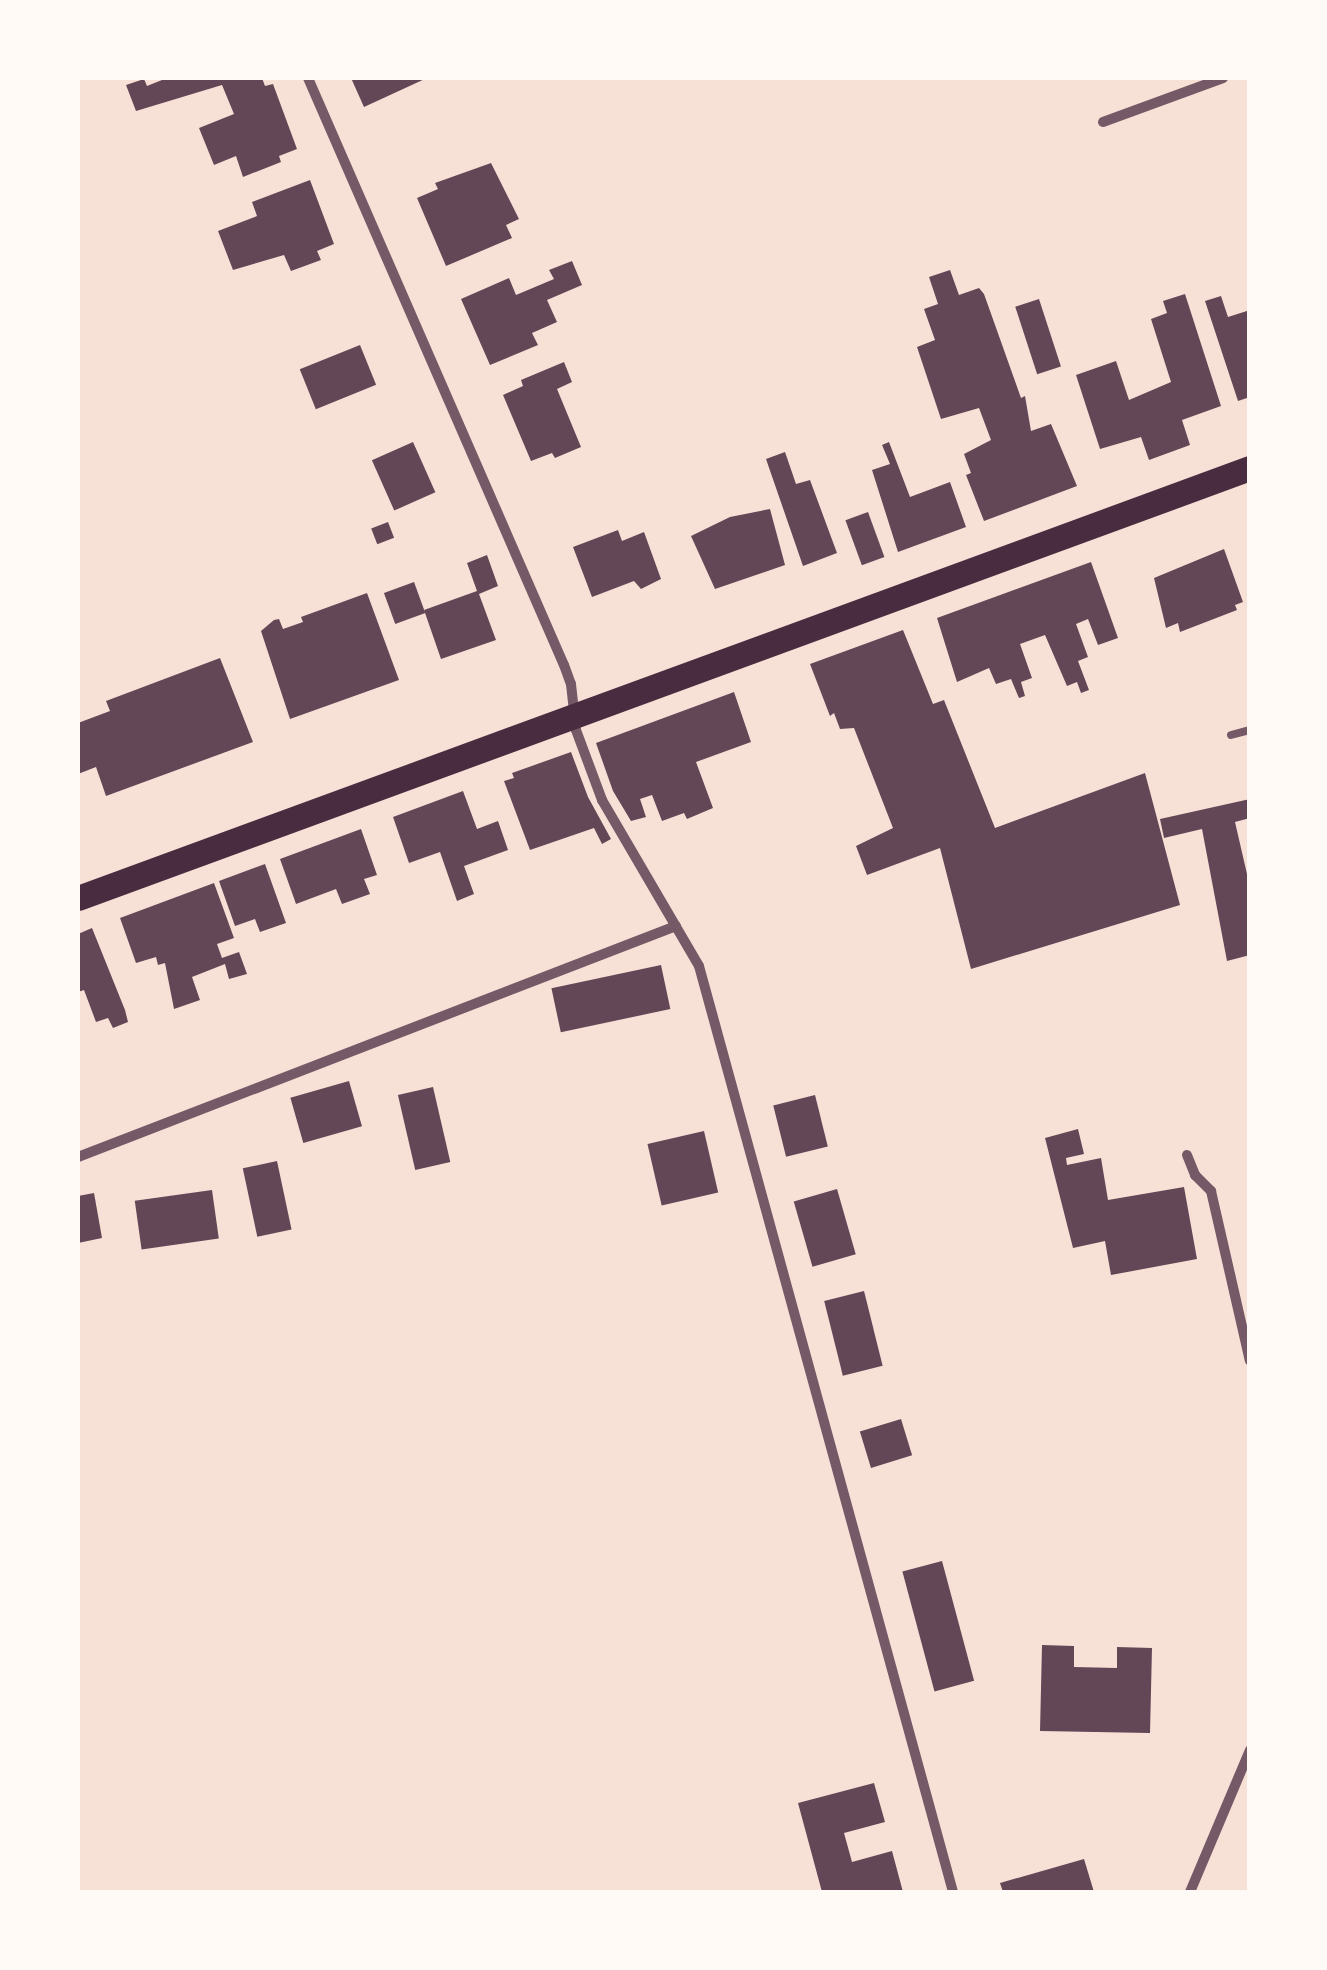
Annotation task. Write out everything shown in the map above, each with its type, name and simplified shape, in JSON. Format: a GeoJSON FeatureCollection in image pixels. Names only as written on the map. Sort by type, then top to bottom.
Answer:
{"type":"FeatureCollection","features":[{"type":"Feature","properties":{"kind":"main road"},"geometry":{"type":"LineString","coordinates":[[78,898],[1250,468]]}},
{"type":"Feature","properties":{"kind":"street"},"geometry":{"type":"LineString","coordinates":[[308,78],[564,664],[576,730],[602,800],[699,966],[953,1892]]}},
{"type":"Feature","properties":{"kind":"street"},"geometry":{"type":"LineString","coordinates":[[1103,122],[1224,78]]}},
{"type":"Feature","properties":{"kind":"street"},"geometry":{"type":"LineString","coordinates":[[78,1158],[676,926]]}},
{"type":"Feature","properties":{"kind":"street"},"geometry":{"type":"LineString","coordinates":[[1187,1155],[1194,1175],[1210,1191],[1250,1361]]}},
{"type":"Feature","properties":{"kind":"street"},"geometry":{"type":"LineString","coordinates":[[1190,1892],[1250,1750]]}},
{"type":"Feature","properties":{"kind":"lane"},"geometry":{"type":"LineString","coordinates":[[1230,735],[1250,730]]}},
{"type":"Feature","properties":{"kind":"building"},"geometry":{"type":"Polygon","coordinates":[[[167,78],[262,78],[265,86],[273,84],[297,149],[279,156],[281,162],[243,177],[236,156],[214,165],[199,128],[234,114],[222,85],[136,111],[126,85],[144,79],[147,86],[167,78]]]}},
{"type":"Feature","properties":{"kind":"building"},"geometry":{"type":"Polygon","coordinates":[[[351,78],[427,78],[364,107],[351,78]]]}},
{"type":"Feature","properties":{"kind":"building"},"geometry":{"type":"Polygon","coordinates":[[[491,163],[519,219],[506,225],[512,238],[446,266],[417,198],[438,189],[435,183],[491,163]]]}},
{"type":"Feature","properties":{"kind":"building"},"geometry":{"type":"Polygon","coordinates":[[[310,180],[334,244],[317,251],[321,260],[291,271],[284,255],[233,270],[218,231],[257,216],[252,202],[310,180]]]}},
{"type":"Feature","properties":{"kind":"building"},"geometry":{"type":"Polygon","coordinates":[[[572,261],[582,285],[547,300],[557,322],[532,333],[538,345],[490,365],[461,299],[509,278],[516,295],[554,279],[549,270],[572,261]]]}},
{"type":"Feature","properties":{"kind":"building"},"geometry":{"type":"Polygon","coordinates":[[[950,270],[959,295],[979,288],[984,294],[1021,398],[1025,396],[1031,431],[1051,424],[1077,486],[984,521],[966,475],[971,473],[964,454],[991,440],[979,408],[941,419],[917,347],[935,340],[924,309],[938,304],[929,277],[950,270]]]}},
{"type":"Feature","properties":{"kind":"building"},"geometry":{"type":"Polygon","coordinates":[[[1185,294],[1221,406],[1182,420],[1190,445],[1149,460],[1141,437],[1100,449],[1076,375],[1116,361],[1129,400],[1171,382],[1151,319],[1167,313],[1163,301],[1185,294]]]}},
{"type":"Feature","properties":{"kind":"building"},"geometry":{"type":"Polygon","coordinates":[[[1221,296],[1228,317],[1250,310],[1250,397],[1238,401],[1205,301],[1221,296]]]}},
{"type":"Feature","properties":{"kind":"building"},"geometry":{"type":"Polygon","coordinates":[[[1039,299],[1061,367],[1037,374],[1015,307],[1039,299]]]}},
{"type":"Feature","properties":{"kind":"building"},"geometry":{"type":"Polygon","coordinates":[[[360,345],[376,385],[316,409],[300,369],[360,345]]]}},
{"type":"Feature","properties":{"kind":"building"},"geometry":{"type":"Polygon","coordinates":[[[564,362],[572,382],[557,389],[581,447],[555,458],[552,453],[531,461],[503,395],[523,386],[521,380],[564,362]]]}},
{"type":"Feature","properties":{"kind":"building"},"geometry":{"type":"Polygon","coordinates":[[[413,442],[435,492],[394,511],[372,460],[413,442]]]}},
{"type":"Feature","properties":{"kind":"building"},"geometry":{"type":"Polygon","coordinates":[[[889,442],[910,497],[950,482],[966,527],[898,552],[872,470],[890,464],[882,445],[889,442]]]}},
{"type":"Feature","properties":{"kind":"building"},"geometry":{"type":"Polygon","coordinates":[[[785,452],[796,484],[810,480],[837,553],[803,566],[766,459],[785,452]]]}},
{"type":"Feature","properties":{"kind":"building"},"geometry":{"type":"Polygon","coordinates":[[[770,509],[785,565],[715,589],[691,536],[730,517],[770,509]]]}},
{"type":"Feature","properties":{"kind":"building"},"geometry":{"type":"Polygon","coordinates":[[[868,512],[884,557],[862,565],[845,520],[868,512]]]}},
{"type":"Feature","properties":{"kind":"building"},"geometry":{"type":"Polygon","coordinates":[[[388,522],[394,538],[377,544],[371,528],[388,522]]]}},
{"type":"Feature","properties":{"kind":"building"},"geometry":{"type":"Polygon","coordinates":[[[618,530],[622,541],[644,532],[661,579],[641,589],[634,581],[592,597],[573,547],[618,530]]]}},
{"type":"Feature","properties":{"kind":"building"},"geometry":{"type":"Polygon","coordinates":[[[1224,549],[1243,602],[1235,605],[1237,610],[1180,632],[1178,623],[1166,628],[1154,578],[1224,549]]]}},
{"type":"Feature","properties":{"kind":"building"},"geometry":{"type":"Polygon","coordinates":[[[487,555],[498,586],[479,594],[496,640],[441,659],[424,610],[477,591],[467,563],[487,555]]]}},
{"type":"Feature","properties":{"kind":"building"},"geometry":{"type":"Polygon","coordinates":[[[1091,562],[1118,638],[1098,645],[1088,619],[1076,624],[1088,657],[1078,661],[1089,690],[1081,693],[1077,682],[1067,686],[1045,635],[1020,644],[1032,678],[1021,682],[1025,696],[1019,698],[1011,679],[996,684],[989,668],[957,682],[937,618],[1091,562]]]}},
{"type":"Feature","properties":{"kind":"building"},"geometry":{"type":"Polygon","coordinates":[[[414,582],[425,613],[395,624],[384,593],[414,582]]]}},
{"type":"Feature","properties":{"kind":"building"},"geometry":{"type":"Polygon","coordinates":[[[367,593],[399,680],[290,719],[261,631],[274,620],[279,619],[283,629],[303,622],[301,617],[367,593]]]}},
{"type":"Feature","properties":{"kind":"building"},"geometry":{"type":"Polygon","coordinates":[[[903,630],[933,704],[944,700],[995,828],[1145,773],[1180,905],[971,969],[940,848],[867,875],[856,846],[893,828],[854,728],[840,729],[834,713],[830,716],[810,664],[903,630]]]}},
{"type":"Feature","properties":{"kind":"building"},"geometry":{"type":"Polygon","coordinates":[[[220,658],[253,742],[106,796],[96,767],[78,774],[78,723],[110,711],[106,701],[220,658]]]}},
{"type":"Feature","properties":{"kind":"building"},"geometry":{"type":"Polygon","coordinates":[[[734,692],[751,742],[696,762],[713,808],[687,819],[684,813],[662,821],[652,795],[640,799],[646,817],[631,821],[613,791],[596,743],[734,692]]]}},
{"type":"Feature","properties":{"kind":"building"},"geometry":{"type":"Polygon","coordinates":[[[571,752],[588,797],[611,839],[602,844],[594,828],[530,850],[504,781],[514,778],[512,773],[571,752]]]}},
{"type":"Feature","properties":{"kind":"building"},"geometry":{"type":"Polygon","coordinates":[[[463,791],[477,829],[498,821],[508,850],[464,866],[474,894],[457,901],[440,852],[409,863],[393,817],[463,791]]]}},
{"type":"Feature","properties":{"kind":"building"},"geometry":{"type":"Polygon","coordinates":[[[1250,799],[1250,818],[1235,822],[1250,887],[1250,955],[1227,961],[1202,829],[1164,838],[1160,819],[1250,799]]]}},
{"type":"Feature","properties":{"kind":"building"},"geometry":{"type":"Polygon","coordinates":[[[361,829],[377,875],[364,879],[370,894],[342,904],[336,889],[296,904],[280,859],[361,829]]]}},
{"type":"Feature","properties":{"kind":"building"},"geometry":{"type":"Polygon","coordinates":[[[265,864],[286,923],[260,932],[255,919],[235,926],[219,881],[265,864]]]}},
{"type":"Feature","properties":{"kind":"building"},"geometry":{"type":"Polygon","coordinates":[[[214,883],[234,938],[217,944],[222,958],[239,952],[247,974],[229,979],[225,964],[192,977],[200,1000],[174,1009],[165,963],[158,965],[156,957],[136,963],[120,918],[214,883]]]}},
{"type":"Feature","properties":{"kind":"building"},"geometry":{"type":"Polygon","coordinates":[[[92,928],[128,1022],[113,1028],[108,1018],[96,1022],[84,990],[78,992],[78,934],[92,928]]]}},
{"type":"Feature","properties":{"kind":"building"},"geometry":{"type":"Polygon","coordinates":[[[661,965],[670,1009],[561,1032],[551,988],[661,965]]]}},
{"type":"Feature","properties":{"kind":"building"},"geometry":{"type":"Polygon","coordinates":[[[349,1081],[362,1126],[303,1143],[290,1098],[349,1081]]]}},
{"type":"Feature","properties":{"kind":"building"},"geometry":{"type":"Polygon","coordinates":[[[433,1087],[450,1162],[415,1170],[398,1095],[433,1087]]]}},
{"type":"Feature","properties":{"kind":"building"},"geometry":{"type":"Polygon","coordinates":[[[815,1095],[828,1146],[786,1157],[773,1105],[815,1095]]]}},
{"type":"Feature","properties":{"kind":"building"},"geometry":{"type":"Polygon","coordinates":[[[1078,1129],[1084,1154],[1066,1158],[1067,1165],[1101,1158],[1108,1200],[1184,1187],[1197,1259],[1111,1275],[1105,1241],[1073,1248],[1045,1138],[1078,1129]]]}},
{"type":"Feature","properties":{"kind":"building"},"geometry":{"type":"Polygon","coordinates":[[[704,1131],[718,1192],[662,1205],[647,1144],[704,1131]]]}},
{"type":"Feature","properties":{"kind":"building"},"geometry":{"type":"Polygon","coordinates":[[[277,1161],[292,1229],[257,1237],[243,1168],[277,1161]]]}},
{"type":"Feature","properties":{"kind":"building"},"geometry":{"type":"Polygon","coordinates":[[[837,1189],[856,1254],[812,1267],[794,1201],[837,1189]]]}},
{"type":"Feature","properties":{"kind":"building"},"geometry":{"type":"Polygon","coordinates":[[[212,1190],[219,1239],[142,1249],[135,1201],[212,1190]]]}},
{"type":"Feature","properties":{"kind":"building"},"geometry":{"type":"Polygon","coordinates":[[[94,1193],[102,1238],[78,1243],[78,1196],[94,1193]]]}},
{"type":"Feature","properties":{"kind":"building"},"geometry":{"type":"Polygon","coordinates":[[[864,1291],[883,1366],[843,1376],[824,1301],[864,1291]]]}},
{"type":"Feature","properties":{"kind":"building"},"geometry":{"type":"Polygon","coordinates":[[[901,1419],[912,1455],[871,1468],[860,1432],[901,1419]]]}},
{"type":"Feature","properties":{"kind":"building"},"geometry":{"type":"Polygon","coordinates":[[[942,1561],[974,1681],[934,1691],[902,1572],[942,1561]]]}},
{"type":"Feature","properties":{"kind":"building"},"geometry":{"type":"Polygon","coordinates":[[[1042,1645],[1074,1646],[1074,1667],[1117,1668],[1117,1647],[1152,1648],[1150,1733],[1040,1731],[1042,1645]]]}},
{"type":"Feature","properties":{"kind":"building"},"geometry":{"type":"Polygon","coordinates":[[[874,1783],[885,1822],[844,1833],[852,1862],[892,1851],[903,1892],[822,1892],[798,1803],[874,1783]]]}},
{"type":"Feature","properties":{"kind":"building"},"geometry":{"type":"Polygon","coordinates":[[[1084,1859],[1094,1892],[1003,1892],[1000,1883],[1084,1859]]]}}]}
